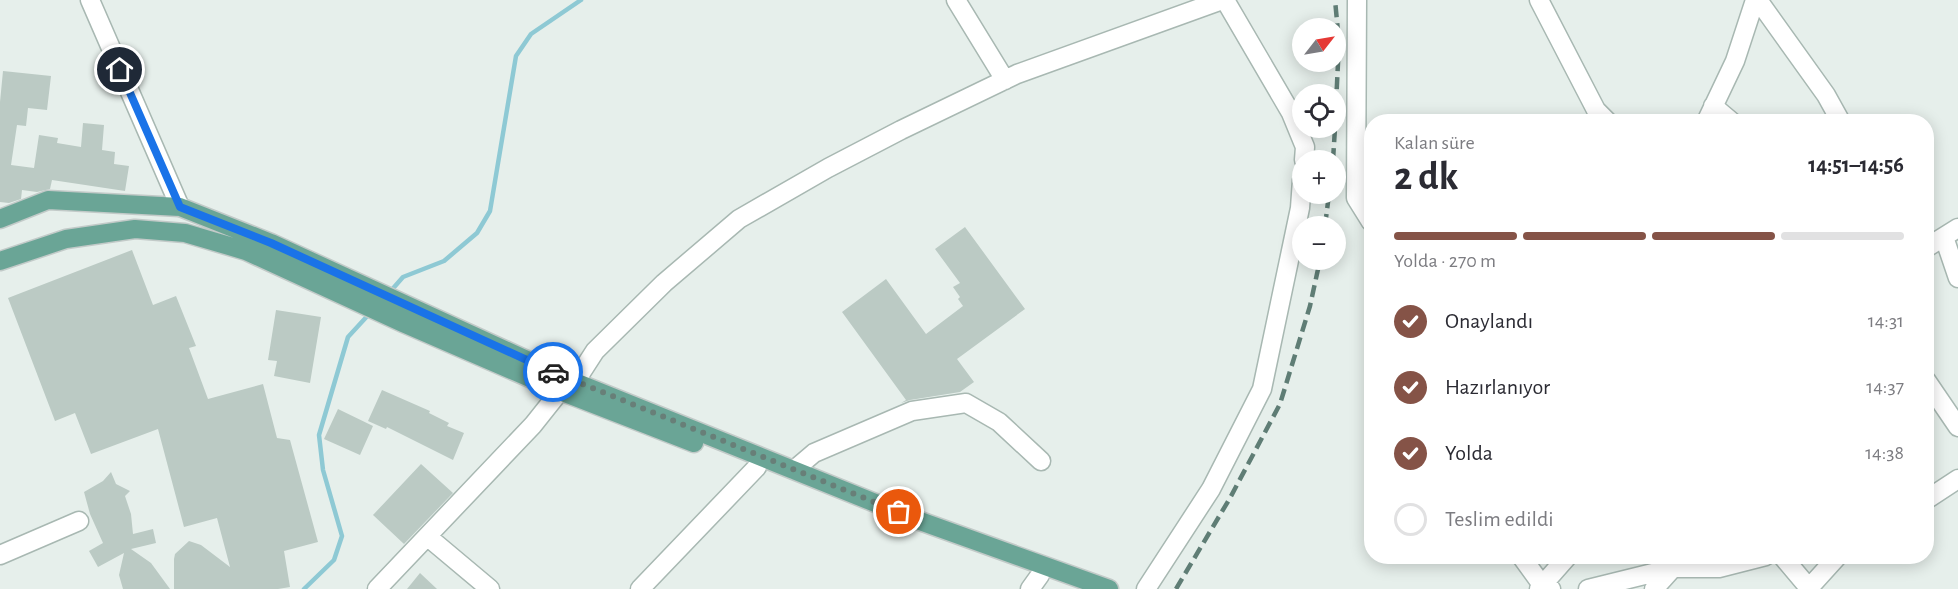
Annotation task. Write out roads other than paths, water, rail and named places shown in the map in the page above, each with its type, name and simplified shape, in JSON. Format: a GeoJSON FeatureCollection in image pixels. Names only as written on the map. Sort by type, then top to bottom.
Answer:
{"type":"FeatureCollection","features":[{"type":"Feature","properties":{"kind":"main road"},"geometry":{"type":"LineString","coordinates":[[0,219],[48,200],[180,207],[271,243],[342,275],[406,315]]}},
{"type":"Feature","properties":{"kind":"main road"},"geometry":{"type":"LineString","coordinates":[[0,261],[66,239],[135,229],[186,233],[246,251],[336,293],[406,315],[757,467],[1035,582],[1077,589]]}},
{"type":"Feature","properties":{"kind":"main road"},"geometry":{"type":"LineString","coordinates":[[568,386],[794,470],[920,521],[1109,589]]}},
{"type":"Feature","properties":{"kind":"street"},"geometry":{"type":"LineString","coordinates":[[90,0],[180,207]]}},
{"type":"Feature","properties":{"kind":"street"},"geometry":{"type":"LineString","coordinates":[[957,0],[1005,80]]}},
{"type":"Feature","properties":{"kind":"street"},"geometry":{"type":"LineString","coordinates":[[377,589],[533,425],[595,351],[664,283],[739,219],[828,168],[1017,74],[1224,0],[1291,113],[1305,150]]}},
{"type":"Feature","properties":{"kind":"street"},"geometry":{"type":"LineString","coordinates":[[1357,0],[1356,198],[1364,211]]}},
{"type":"Feature","properties":{"kind":"street"},"geometry":{"type":"LineString","coordinates":[[1539,0],[1600,114]]}},
{"type":"Feature","properties":{"kind":"street"},"geometry":{"type":"LineString","coordinates":[[1710,114],[1736,61],[1756,0]]}},
{"type":"Feature","properties":{"kind":"street"},"geometry":{"type":"LineString","coordinates":[[1756,0],[1826,95],[1837,114]]}},
{"type":"Feature","properties":{"kind":"street"},"geometry":{"type":"LineString","coordinates":[[1146,589],[1212,489],[1262,389],[1300,204]]}},
{"type":"Feature","properties":{"kind":"street"},"geometry":{"type":"LineString","coordinates":[[1934,243],[1951,232],[1958,278]]}},
{"type":"Feature","properties":{"kind":"street"},"geometry":{"type":"LineString","coordinates":[[1934,397],[1958,428]]}},
{"type":"Feature","properties":{"kind":"street"},"geometry":{"type":"LineString","coordinates":[[794,470],[814,453],[912,411],[966,403],[999,422],[1041,461]]}},
{"type":"Feature","properties":{"kind":"street"},"geometry":{"type":"LineString","coordinates":[[640,589],[757,467]]}},
{"type":"Feature","properties":{"kind":"street"},"geometry":{"type":"LineString","coordinates":[[1934,495],[1958,479]]}},
{"type":"Feature","properties":{"kind":"street"},"geometry":{"type":"LineString","coordinates":[[0,555],[79,521]]}},
{"type":"Feature","properties":{"kind":"street"},"geometry":{"type":"LineString","coordinates":[[428,537],[490,589]]}},
{"type":"Feature","properties":{"kind":"street"},"geometry":{"type":"LineString","coordinates":[[1527,564],[1544,588],[1562,564]]}},
{"type":"Feature","properties":{"kind":"street"},"geometry":{"type":"LineString","coordinates":[[1588,589],[1662,564]]}},
{"type":"Feature","properties":{"kind":"street"},"geometry":{"type":"LineString","coordinates":[[1654,589],[1667,564]]}},
{"type":"Feature","properties":{"kind":"street"},"geometry":{"type":"LineString","coordinates":[[1685,564],[1719,568],[1735,564]]}},
{"type":"Feature","properties":{"kind":"street"},"geometry":{"type":"LineString","coordinates":[[1788,564],[1808,588],[1830,564]]}},
{"type":"Feature","properties":{"kind":"waterway"},"geometry":{"type":"LineString","coordinates":[[389,293],[403,277],[444,261],[477,233],[490,211],[516,56],[531,34],[581,0]]}},
{"type":"Feature","properties":{"kind":"waterway"},"geometry":{"type":"LineString","coordinates":[[304,589],[334,560],[342,536],[323,470],[319,435],[348,337],[371,312]]}},
{"type":"Feature","properties":{"kind":"railway"},"geometry":{"type":"LineString","coordinates":[[1335,0],[1339,42],[1337,84]]}},
{"type":"Feature","properties":{"kind":"railway"},"geometry":{"type":"LineString","coordinates":[[1334,138],[1334,150]]}},
{"type":"Feature","properties":{"kind":"railway"},"geometry":{"type":"LineString","coordinates":[[1326,216],[1328,204]]}},
{"type":"Feature","properties":{"kind":"railway"},"geometry":{"type":"LineString","coordinates":[[1176,589],[1230,498],[1280,404],[1310,306],[1318,270]]}}]}
